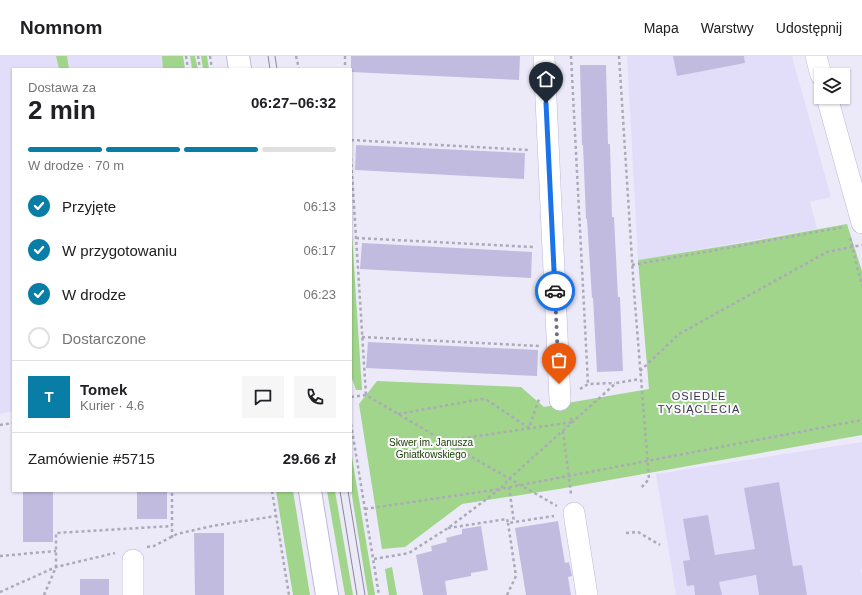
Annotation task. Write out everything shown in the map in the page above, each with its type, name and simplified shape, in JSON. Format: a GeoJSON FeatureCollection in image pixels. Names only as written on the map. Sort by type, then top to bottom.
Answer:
{"type":"FeatureCollection","features":[{"type":"Feature","properties":{"kind":"main road"},"geometry":{"type":"LineString","coordinates":[[238,56],[240,68]]}},
{"type":"Feature","properties":{"kind":"main road"},"geometry":{"type":"LineString","coordinates":[[310,492],[327,595]]}},
{"type":"Feature","properties":{"kind":"street"},"geometry":{"type":"LineString","coordinates":[[544,56],[550,399]]}},
{"type":"Feature","properties":{"kind":"street"},"geometry":{"type":"LineString","coordinates":[[816,56],[819,68]]}},
{"type":"Feature","properties":{"kind":"street"},"geometry":{"type":"LineString","coordinates":[[829,104],[855,225]]}},
{"type":"Feature","properties":{"kind":"street"},"geometry":{"type":"LineString","coordinates":[[567,511],[587,595]]}},
{"type":"Feature","properties":{"kind":"street"},"geometry":{"type":"LineString","coordinates":[[133,560],[133,595]]}},
{"type":"Feature","properties":{"kind":"path"},"geometry":{"type":"LineString","coordinates":[[186,56],[188,68]]}},
{"type":"Feature","properties":{"kind":"path"},"geometry":{"type":"LineString","coordinates":[[198,56],[200,68]]}},
{"type":"Feature","properties":{"kind":"path"},"geometry":{"type":"LineString","coordinates":[[210,56],[212,68]]}},
{"type":"Feature","properties":{"kind":"path"},"geometry":{"type":"LineString","coordinates":[[296,56],[299,68]]}},
{"type":"Feature","properties":{"kind":"path"},"geometry":{"type":"LineString","coordinates":[[345,56],[345,68]]}},
{"type":"Feature","properties":{"kind":"path"},"geometry":{"type":"LineString","coordinates":[[571,56],[588,384]]}},
{"type":"Feature","properties":{"kind":"path"},"geometry":{"type":"LineString","coordinates":[[619,56],[640,379],[649,479],[640,488]]}},
{"type":"Feature","properties":{"kind":"path"},"geometry":{"type":"LineString","coordinates":[[352,140],[529,150]]}},
{"type":"Feature","properties":{"kind":"path"},"geometry":{"type":"LineString","coordinates":[[352,196],[366,395]]}},
{"type":"Feature","properties":{"kind":"path"},"geometry":{"type":"LineString","coordinates":[[632,265],[855,225]]}},
{"type":"Feature","properties":{"kind":"path"},"geometry":{"type":"LineString","coordinates":[[356,238],[534,247]]}},
{"type":"Feature","properties":{"kind":"path"},"geometry":{"type":"LineString","coordinates":[[640,371],[679,334],[827,252],[862,245]]}},
{"type":"Feature","properties":{"kind":"path"},"geometry":{"type":"LineString","coordinates":[[853,247],[862,286]]}},
{"type":"Feature","properties":{"kind":"path"},"geometry":{"type":"LineString","coordinates":[[362,337],[540,346]]}},
{"type":"Feature","properties":{"kind":"path"},"geometry":{"type":"LineString","coordinates":[[529,428],[550,399],[588,384],[616,383],[640,379]]}},
{"type":"Feature","properties":{"kind":"path"},"geometry":{"type":"LineString","coordinates":[[374,559],[409,553],[448,528],[500,489],[509,478],[616,383]]}},
{"type":"Feature","properties":{"kind":"path"},"geometry":{"type":"LineString","coordinates":[[352,398],[366,395],[567,511]]}},
{"type":"Feature","properties":{"kind":"path"},"geometry":{"type":"LineString","coordinates":[[398,414],[482,399],[487,400],[529,428]]}},
{"type":"Feature","properties":{"kind":"path"},"geometry":{"type":"LineString","coordinates":[[365,509],[500,489],[862,420]]}},
{"type":"Feature","properties":{"kind":"path"},"geometry":{"type":"LineString","coordinates":[[444,441],[573,422]]}},
{"type":"Feature","properties":{"kind":"path"},"geometry":{"type":"LineString","coordinates":[[0,425],[12,423]]}},
{"type":"Feature","properties":{"kind":"path"},"geometry":{"type":"LineString","coordinates":[[352,430],[379,595]]}},
{"type":"Feature","properties":{"kind":"path"},"geometry":{"type":"LineString","coordinates":[[563,430],[568,476]]}},
{"type":"Feature","properties":{"kind":"path"},"geometry":{"type":"LineString","coordinates":[[509,487],[514,522]]}},
{"type":"Feature","properties":{"kind":"path"},"geometry":{"type":"LineString","coordinates":[[172,492],[172,538]]}},
{"type":"Feature","properties":{"kind":"path"},"geometry":{"type":"LineString","coordinates":[[272,492],[289,595]]}},
{"type":"Feature","properties":{"kind":"path"},"geometry":{"type":"LineString","coordinates":[[508,523],[567,511]]}},
{"type":"Feature","properties":{"kind":"path"},"geometry":{"type":"LineString","coordinates":[[448,528],[507,519],[516,576],[507,595]]}},
{"type":"Feature","properties":{"kind":"path"},"geometry":{"type":"LineString","coordinates":[[44,595],[56,567],[56,533],[172,526]]}},
{"type":"Feature","properties":{"kind":"path"},"geometry":{"type":"LineString","coordinates":[[626,533],[638,532],[660,545]]}},
{"type":"Feature","properties":{"kind":"path"},"geometry":{"type":"LineString","coordinates":[[0,556],[56,551]]}},
{"type":"Feature","properties":{"kind":"shaded area"},"geometry":{"type":"Polygon","coordinates":[[[0,56],[183,56],[185,68],[12,68],[12,411],[0,414],[0,56]]]}},
{"type":"Feature","properties":{"kind":"shaded area"},"geometry":{"type":"Polygon","coordinates":[[[627,56],[792,56],[831,197],[810,202],[817,229],[638,260],[627,56]]]}},
{"type":"Feature","properties":{"kind":"shaded area"},"geometry":{"type":"Polygon","coordinates":[[[862,442],[862,569],[860,570],[862,574],[862,595],[676,595],[656,474],[862,442]]]}},
{"type":"Feature","properties":{"kind":"green space"},"geometry":{"type":"Polygon","coordinates":[[[56,56],[67,56],[69,68],[59,68],[56,56]]]}},
{"type":"Feature","properties":{"kind":"green space"},"geometry":{"type":"Polygon","coordinates":[[[162,56],[183,56],[185,68],[163,68],[162,56]]]}},
{"type":"Feature","properties":{"kind":"green space"},"geometry":{"type":"Polygon","coordinates":[[[190,56],[195,56],[198,68],[192,68],[190,56]]]}},
{"type":"Feature","properties":{"kind":"green space"},"geometry":{"type":"Polygon","coordinates":[[[201,56],[207,56],[209,68],[203,68],[201,56]]]}},
{"type":"Feature","properties":{"kind":"green space","name":"Skwer im. Janusza Gniatkowskiego"},"geometry":{"type":"Polygon","coordinates":[[[847,224],[862,271],[862,435],[559,489],[462,504],[405,547],[382,549],[359,404],[377,381],[521,387],[544,407],[649,389],[638,260],[847,224]]]}},
{"type":"Feature","properties":{"kind":"green space"},"geometry":{"type":"Polygon","coordinates":[[[352,235],[362,390],[356,390],[352,379],[352,235]]]}},
{"type":"Feature","properties":{"kind":"green space"},"geometry":{"type":"Polygon","coordinates":[[[352,457],[375,595],[368,595],[351,492],[352,457]]]}},
{"type":"Feature","properties":{"kind":"green space"},"geometry":{"type":"Polygon","coordinates":[[[276,492],[293,492],[310,595],[293,595],[276,492]]]}},
{"type":"Feature","properties":{"kind":"green space"},"geometry":{"type":"Polygon","coordinates":[[[327,492],[335,492],[353,595],[345,595],[327,492]]]}},
{"type":"Feature","properties":{"kind":"green space"},"geometry":{"type":"Polygon","coordinates":[[[392,567],[397,595],[389,595],[385,569],[392,567]]]}},
{"type":"Feature","properties":{"kind":"building"},"geometry":{"type":"Polygon","coordinates":[[[351,56],[520,56],[519,80],[352,72],[351,56]]]}},
{"type":"Feature","properties":{"kind":"building"},"geometry":{"type":"Polygon","coordinates":[[[673,56],[744,56],[745,63],[677,76],[673,56]]]}},
{"type":"Feature","properties":{"kind":"building"},"geometry":{"type":"Polygon","coordinates":[[[580,65],[606,65],[612,217],[614,217],[618,297],[620,297],[623,371],[597,372],[593,298],[586,219],[580,65]]]}},
{"type":"Feature","properties":{"kind":"building"},"geometry":{"type":"Polygon","coordinates":[[[356,145],[525,153],[524,179],[355,170],[356,145]]]}},
{"type":"Feature","properties":{"kind":"building"},"geometry":{"type":"Polygon","coordinates":[[[362,243],[532,252],[531,278],[360,269],[362,243]]]}},
{"type":"Feature","properties":{"kind":"building"},"geometry":{"type":"Polygon","coordinates":[[[368,342],[538,350],[537,376],[366,368],[368,342]]]}},
{"type":"Feature","properties":{"kind":"building"},"geometry":{"type":"Polygon","coordinates":[[[779,482],[793,566],[802,565],[807,595],[759,595],[756,575],[719,582],[722,595],[695,595],[694,585],[687,586],[683,561],[690,560],[683,519],[708,515],[715,555],[755,549],[744,488],[779,482]]]}},
{"type":"Feature","properties":{"kind":"building"},"geometry":{"type":"Polygon","coordinates":[[[23,492],[53,492],[53,542],[23,542],[23,492]]]}},
{"type":"Feature","properties":{"kind":"building"},"geometry":{"type":"Polygon","coordinates":[[[137,492],[167,492],[167,519],[137,519],[137,492]]]}},
{"type":"Feature","properties":{"kind":"building"},"geometry":{"type":"Polygon","coordinates":[[[558,521],[565,563],[569,562],[572,576],[568,577],[571,595],[526,595],[515,528],[558,521]]]}},
{"type":"Feature","properties":{"kind":"building"},"geometry":{"type":"Polygon","coordinates":[[[481,526],[488,570],[471,573],[471,576],[445,581],[447,595],[423,595],[416,555],[432,551],[431,546],[447,542],[446,538],[462,534],[462,529],[481,526]]]}},
{"type":"Feature","properties":{"kind":"building"},"geometry":{"type":"Polygon","coordinates":[[[194,533],[224,533],[224,595],[195,595],[194,533]]]}},
{"type":"Feature","properties":{"kind":"building"},"geometry":{"type":"Polygon","coordinates":[[[80,579],[109,579],[109,595],[80,595],[80,579]]]}},
{"type":"Feature","properties":{"kind":"tram line"},"geometry":{"type":"LineString","coordinates":[[268,56],[270,68]]}},
{"type":"Feature","properties":{"kind":"tram line"},"geometry":{"type":"LineString","coordinates":[[275,56],[277,68]]}},
{"type":"Feature","properties":{"kind":"tram line"},"geometry":{"type":"LineString","coordinates":[[340,492],[357,595]]}},
{"type":"Feature","properties":{"kind":"tram line"},"geometry":{"type":"LineString","coordinates":[[348,492],[365,595]]}},
{"type":"Feature","properties":{"kind":"way so far"},"geometry":{"type":"LineString","coordinates":[[555,291],[559,384]]}},
{"type":"Feature","properties":{"kind":"district","name":"OSIEDLE TYSIĄCLECIA"},"geometry":{"type":"Point","coordinates":[699,402]}},
{"type":"Feature","properties":{"kind":"route"},"geometry":{"type":"LineString","coordinates":[[546,103],[555,291]]}}]}
